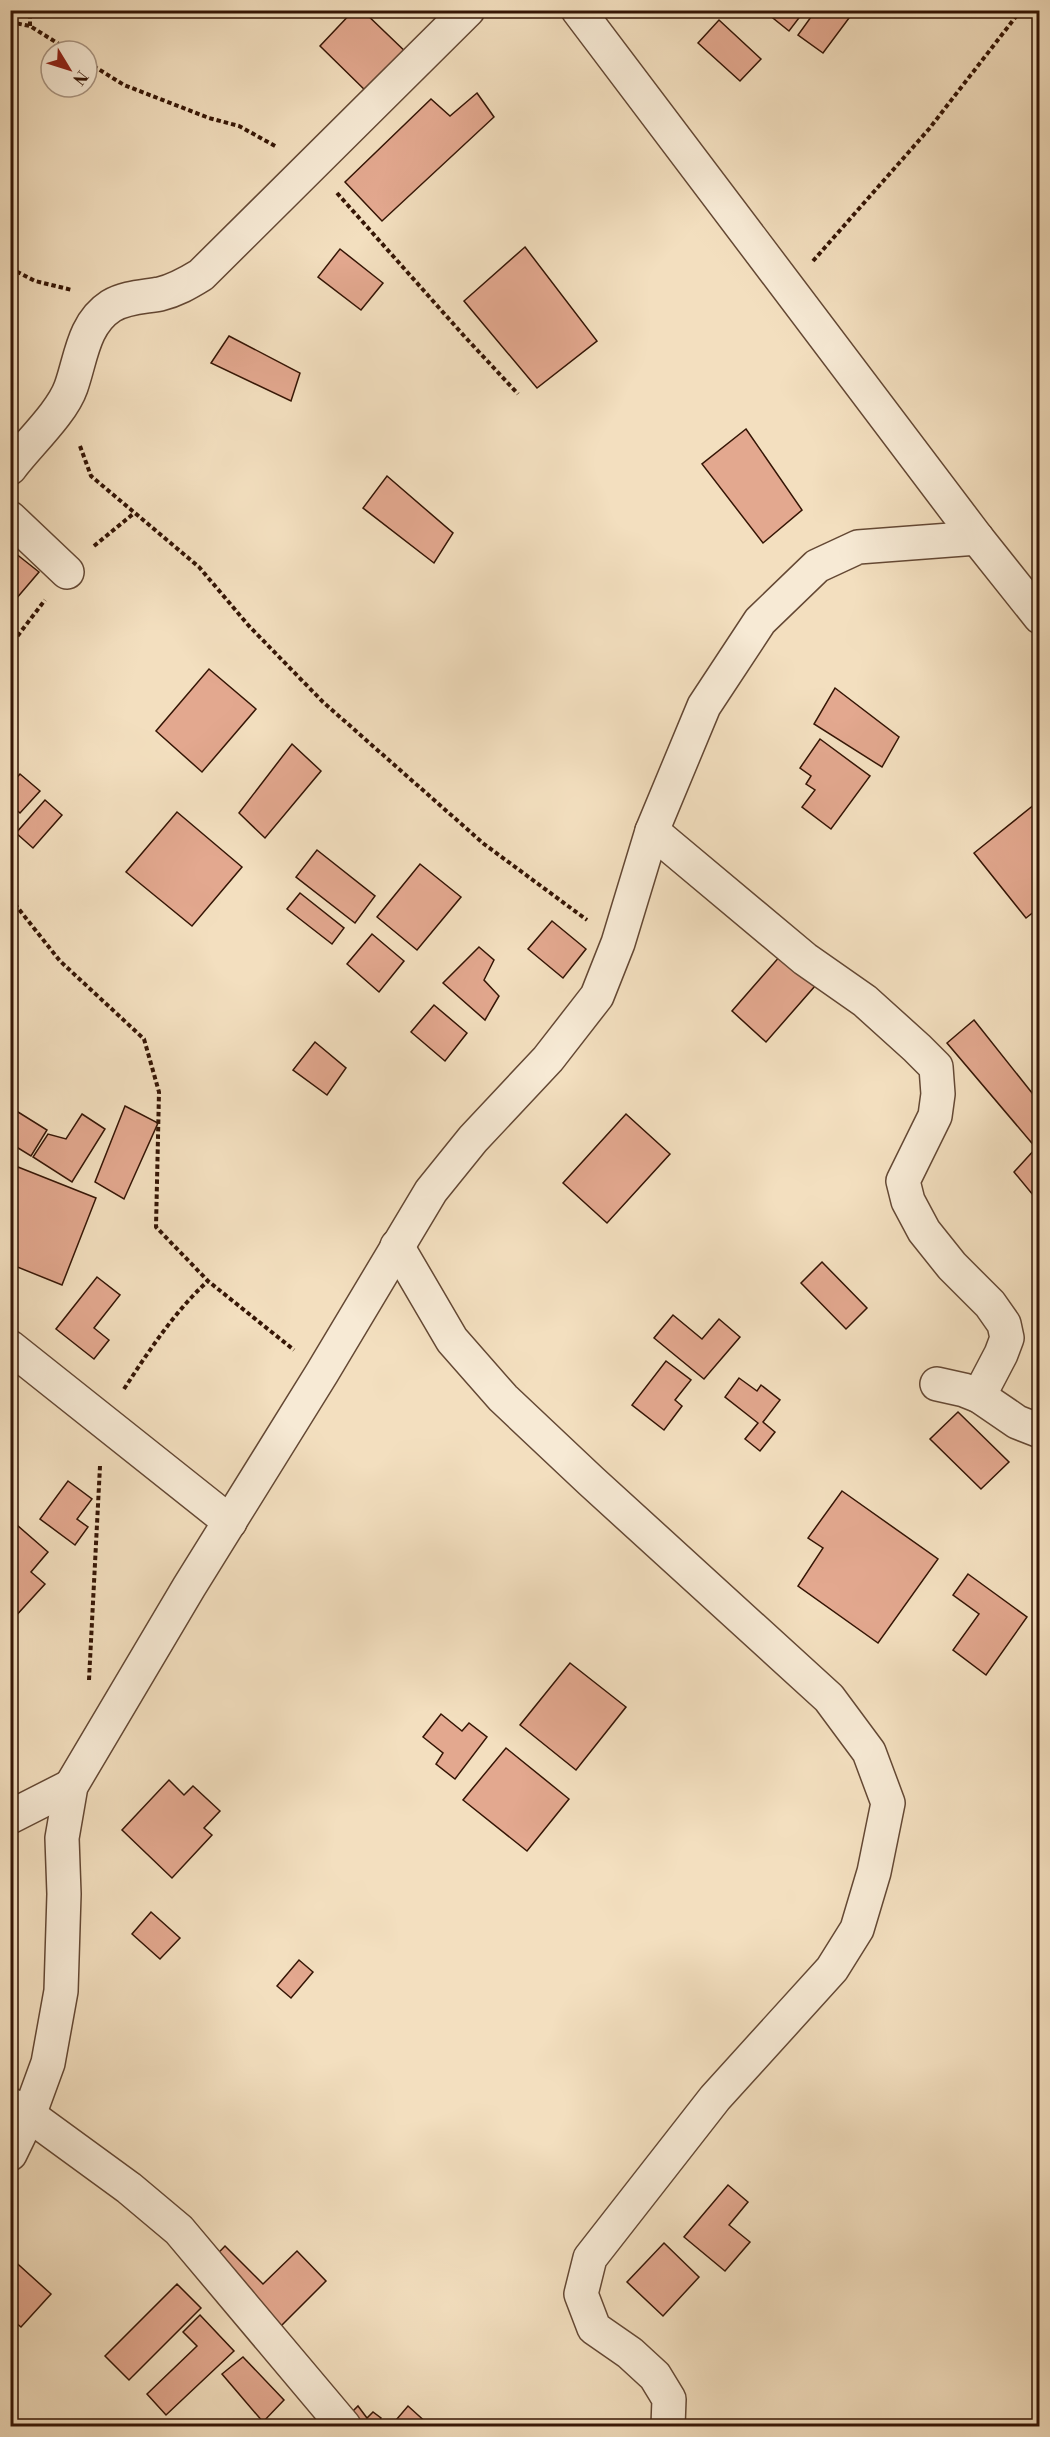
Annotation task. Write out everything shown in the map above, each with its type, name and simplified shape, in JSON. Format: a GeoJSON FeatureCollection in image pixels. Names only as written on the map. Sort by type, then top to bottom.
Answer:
{"type":"FeatureCollection","features":[{"type":"Feature","properties":{"kind":"street"},"geometry":{"type":"LineString","coordinates":[[10,468],[56,413],[70,389],[86,337],[98,318],[111,306],[133,297],[161,294],[181,288],[201,274],[468,10]]}},
{"type":"Feature","properties":{"kind":"street"},"geometry":{"type":"LineString","coordinates":[[578,10],[977,538],[1040,617]]}},
{"type":"Feature","properties":{"kind":"street"},"geometry":{"type":"LineString","coordinates":[[10,518],[67,572]]}},
{"type":"Feature","properties":{"kind":"street"},"geometry":{"type":"LineString","coordinates":[[10,2154],[20,2110],[48,2063],[61,1991],[64,1894],[62,1838],[71,1786],[431,1191],[472,1139],[548,1059],[597,996],[618,943],[652,831],[704,706],[760,621],[817,566],[858,547],[977,538]]}},
{"type":"Feature","properties":{"kind":"street"},"geometry":{"type":"LineString","coordinates":[[652,831],[805,958],[864,1002],[936,1067],[938,1094],[935,1116],[903,1181],[908,1201],[924,1232],[952,1266],[990,1304],[1004,1324],[1007,1338],[1002,1354],[979,1396]]}},
{"type":"Feature","properties":{"kind":"street"},"geometry":{"type":"LineString","coordinates":[[397,1246],[452,1340],[503,1398],[830,1698],[869,1752],[888,1803],[874,1872],[857,1929],[832,1970],[715,2098],[590,2258],[581,2294],[594,2328],[630,2353],[655,2376],[669,2399],[668,2427]]}},
{"type":"Feature","properties":{"kind":"street"},"geometry":{"type":"LineString","coordinates":[[10,1347],[230,1522]]}},
{"type":"Feature","properties":{"kind":"street"},"geometry":{"type":"LineString","coordinates":[[938,1384],[979,1396],[1017,1422],[1040,1431]]}},
{"type":"Feature","properties":{"kind":"street"},"geometry":{"type":"LineString","coordinates":[[10,1817],[71,1786]]}},
{"type":"Feature","properties":{"kind":"street"},"geometry":{"type":"LineString","coordinates":[[20,2110],[129,2188],[179,2230],[344,2427]]}},
{"type":"Feature","properties":{"kind":"path"},"geometry":{"type":"LineString","coordinates":[[30,10],[30,26]]}},
{"type":"Feature","properties":{"kind":"path"},"geometry":{"type":"LineString","coordinates":[[788,288],[929,129],[1021,10]]}},
{"type":"Feature","properties":{"kind":"path"},"geometry":{"type":"LineString","coordinates":[[10,22],[30,26],[51,39]]}},
{"type":"Feature","properties":{"kind":"path"},"geometry":{"type":"LineString","coordinates":[[99,69],[124,85],[209,118],[239,126],[310,164],[518,394]]}},
{"type":"Feature","properties":{"kind":"path"},"geometry":{"type":"LineString","coordinates":[[10,103],[15,117],[10,131]]}},
{"type":"Feature","properties":{"kind":"path"},"geometry":{"type":"LineString","coordinates":[[10,268],[35,281],[78,291],[111,306]]}},
{"type":"Feature","properties":{"kind":"path"},"geometry":{"type":"LineString","coordinates":[[70,389],[80,451],[91,476],[199,567],[249,626],[322,702],[400,773],[484,844],[618,943]]}},
{"type":"Feature","properties":{"kind":"path"},"geometry":{"type":"LineString","coordinates":[[10,898],[60,962],[144,1039],[159,1092],[156,1227],[208,1281],[322,1373]]}},
{"type":"Feature","properties":{"kind":"path"},"geometry":{"type":"LineString","coordinates":[[89,1685],[104,1422],[124,1388],[174,1316],[187,1300],[208,1281]]}},
{"type":"Feature","properties":{"kind":"building"},"geometry":{"type":"Polygon","coordinates":[[[354,10],[362,10],[411,57],[372,97],[320,46],[354,10]]]}},
{"type":"Feature","properties":{"kind":"building"},"geometry":{"type":"Polygon","coordinates":[[[763,10],[805,10],[789,31],[763,10]]]}},
{"type":"Feature","properties":{"kind":"building"},"geometry":{"type":"Polygon","coordinates":[[[816,10],[855,10],[823,53],[798,35],[816,10]]]}},
{"type":"Feature","properties":{"kind":"building"},"geometry":{"type":"Polygon","coordinates":[[[719,20],[761,59],[740,81],[698,43],[719,20]]]}},
{"type":"Feature","properties":{"kind":"building"},"geometry":{"type":"Polygon","coordinates":[[[477,93],[494,117],[382,221],[345,182],[431,99],[450,116],[477,93]]]}},
{"type":"Feature","properties":{"kind":"building"},"geometry":{"type":"Polygon","coordinates":[[[525,247],[597,341],[537,388],[464,301],[525,247]]]}},
{"type":"Feature","properties":{"kind":"building"},"geometry":{"type":"Polygon","coordinates":[[[340,249],[383,283],[361,310],[318,277],[340,249]]]}},
{"type":"Feature","properties":{"kind":"building"},"geometry":{"type":"Polygon","coordinates":[[[229,336],[300,373],[291,401],[211,363],[229,336]]]}},
{"type":"Feature","properties":{"kind":"building"},"geometry":{"type":"Polygon","coordinates":[[[746,429],[802,510],[763,543],[702,464],[746,429]]]}},
{"type":"Feature","properties":{"kind":"building"},"geometry":{"type":"Polygon","coordinates":[[[387,476],[453,533],[434,563],[363,508],[387,476]]]}},
{"type":"Feature","properties":{"kind":"building"},"geometry":{"type":"Polygon","coordinates":[[[10,549],[39,572],[10,606],[10,549]]]}},
{"type":"Feature","properties":{"kind":"building"},"geometry":{"type":"Polygon","coordinates":[[[209,669],[256,709],[202,772],[156,731],[209,669]]]}},
{"type":"Feature","properties":{"kind":"building"},"geometry":{"type":"Polygon","coordinates":[[[835,688],[899,737],[882,767],[814,724],[835,688]]]}},
{"type":"Feature","properties":{"kind":"building"},"geometry":{"type":"Polygon","coordinates":[[[820,739],[870,776],[831,829],[802,807],[815,790],[806,784],[811,776],[800,768],[820,739]]]}},
{"type":"Feature","properties":{"kind":"building"},"geometry":{"type":"Polygon","coordinates":[[[292,744],[321,771],[265,838],[239,813],[292,744]]]}},
{"type":"Feature","properties":{"kind":"building"},"geometry":{"type":"Polygon","coordinates":[[[20,774],[40,791],[20,813],[10,804],[10,785],[20,774]]]}},
{"type":"Feature","properties":{"kind":"building"},"geometry":{"type":"Polygon","coordinates":[[[45,800],[62,815],[33,848],[16,833],[45,800]]]}},
{"type":"Feature","properties":{"kind":"building"},"geometry":{"type":"Polygon","coordinates":[[[1040,800],[1040,907],[1026,918],[974,853],[1040,800]]]}},
{"type":"Feature","properties":{"kind":"building"},"geometry":{"type":"Polygon","coordinates":[[[177,812],[242,867],[192,926],[126,872],[177,812]]]}},
{"type":"Feature","properties":{"kind":"building"},"geometry":{"type":"Polygon","coordinates":[[[317,850],[375,896],[355,923],[296,877],[317,850]]]}},
{"type":"Feature","properties":{"kind":"building"},"geometry":{"type":"Polygon","coordinates":[[[420,864],[461,897],[417,950],[377,917],[420,864]]]}},
{"type":"Feature","properties":{"kind":"building"},"geometry":{"type":"Polygon","coordinates":[[[300,893],[344,928],[332,944],[287,909],[300,893]]]}},
{"type":"Feature","properties":{"kind":"building"},"geometry":{"type":"Polygon","coordinates":[[[552,921],[586,949],[563,978],[528,949],[552,921]]]}},
{"type":"Feature","properties":{"kind":"building"},"geometry":{"type":"Polygon","coordinates":[[[372,934],[404,961],[379,992],[347,964],[372,934]]]}},
{"type":"Feature","properties":{"kind":"building"},"geometry":{"type":"Polygon","coordinates":[[[479,947],[494,960],[484,980],[499,996],[485,1020],[443,983],[479,947]]]}},
{"type":"Feature","properties":{"kind":"building"},"geometry":{"type":"Polygon","coordinates":[[[781,955],[815,986],[766,1042],[732,1011],[781,955]]]}},
{"type":"Feature","properties":{"kind":"building"},"geometry":{"type":"Polygon","coordinates":[[[434,1005],[467,1033],[445,1061],[411,1032],[434,1005]]]}},
{"type":"Feature","properties":{"kind":"building"},"geometry":{"type":"Polygon","coordinates":[[[974,1020],[1040,1103],[1040,1189],[1033,1195],[1014,1172],[1036,1148],[947,1043],[974,1020]]]}},
{"type":"Feature","properties":{"kind":"building"},"geometry":{"type":"Polygon","coordinates":[[[315,1042],[346,1068],[327,1095],[293,1070],[315,1042]]]}},
{"type":"Feature","properties":{"kind":"building"},"geometry":{"type":"Polygon","coordinates":[[[125,1106],[158,1123],[124,1199],[95,1182],[125,1106]]]}},
{"type":"Feature","properties":{"kind":"building"},"geometry":{"type":"Polygon","coordinates":[[[10,1107],[47,1130],[31,1156],[10,1143],[10,1107]]]}},
{"type":"Feature","properties":{"kind":"building"},"geometry":{"type":"Polygon","coordinates":[[[82,1114],[105,1129],[72,1182],[33,1157],[48,1134],[66,1139],[82,1114]]]}},
{"type":"Feature","properties":{"kind":"building"},"geometry":{"type":"Polygon","coordinates":[[[626,1114],[670,1154],[607,1223],[563,1183],[626,1114]]]}},
{"type":"Feature","properties":{"kind":"building"},"geometry":{"type":"Polygon","coordinates":[[[18,1167],[96,1198],[62,1285],[10,1264],[10,1186],[18,1167]]]}},
{"type":"Feature","properties":{"kind":"building"},"geometry":{"type":"Polygon","coordinates":[[[822,1262],[867,1308],[846,1329],[801,1283],[822,1262]]]}},
{"type":"Feature","properties":{"kind":"building"},"geometry":{"type":"Polygon","coordinates":[[[97,1277],[120,1295],[94,1328],[109,1340],[94,1359],[56,1329],[97,1277]]]}},
{"type":"Feature","properties":{"kind":"building"},"geometry":{"type":"Polygon","coordinates":[[[673,1315],[702,1339],[719,1319],[740,1337],[704,1379],[654,1338],[673,1315]]]}},
{"type":"Feature","properties":{"kind":"building"},"geometry":{"type":"Polygon","coordinates":[[[666,1361],[691,1380],[675,1400],[682,1406],[664,1430],[632,1405],[666,1361]]]}},
{"type":"Feature","properties":{"kind":"building"},"geometry":{"type":"Polygon","coordinates":[[[739,1378],[757,1391],[761,1385],[780,1400],[763,1422],[775,1432],[760,1451],[745,1439],[758,1423],[725,1397],[739,1378]]]}},
{"type":"Feature","properties":{"kind":"building"},"geometry":{"type":"Polygon","coordinates":[[[958,1412],[1009,1462],[981,1489],[930,1439],[958,1412]]]}},
{"type":"Feature","properties":{"kind":"building"},"geometry":{"type":"Polygon","coordinates":[[[68,1481],[92,1499],[77,1519],[88,1527],[75,1545],[40,1519],[68,1481]]]}},
{"type":"Feature","properties":{"kind":"building"},"geometry":{"type":"Polygon","coordinates":[[[842,1491],[938,1559],[878,1643],[798,1586],[823,1548],[808,1538],[842,1491]]]}},
{"type":"Feature","properties":{"kind":"building"},"geometry":{"type":"Polygon","coordinates":[[[10,1519],[48,1552],[31,1572],[45,1584],[13,1619],[10,1617],[10,1519]]]}},
{"type":"Feature","properties":{"kind":"building"},"geometry":{"type":"Polygon","coordinates":[[[968,1574],[1027,1617],[986,1675],[953,1650],[979,1614],[953,1595],[968,1574]]]}},
{"type":"Feature","properties":{"kind":"building"},"geometry":{"type":"Polygon","coordinates":[[[570,1663],[626,1707],[576,1770],[520,1725],[570,1663]]]}},
{"type":"Feature","properties":{"kind":"building"},"geometry":{"type":"Polygon","coordinates":[[[441,1714],[462,1731],[469,1723],[487,1737],[455,1779],[436,1764],[443,1753],[423,1737],[441,1714]]]}},
{"type":"Feature","properties":{"kind":"building"},"geometry":{"type":"Polygon","coordinates":[[[506,1748],[569,1799],[527,1851],[463,1800],[506,1748]]]}},
{"type":"Feature","properties":{"kind":"building"},"geometry":{"type":"Polygon","coordinates":[[[169,1780],[184,1795],[193,1786],[220,1811],[204,1828],[212,1835],[172,1878],[122,1830],[169,1780]]]}},
{"type":"Feature","properties":{"kind":"building"},"geometry":{"type":"Polygon","coordinates":[[[151,1912],[180,1938],[160,1959],[132,1934],[151,1912]]]}},
{"type":"Feature","properties":{"kind":"building"},"geometry":{"type":"Polygon","coordinates":[[[299,1960],[313,1972],[291,1998],[277,1986],[299,1960]]]}},
{"type":"Feature","properties":{"kind":"building"},"geometry":{"type":"Polygon","coordinates":[[[728,2185],[748,2202],[729,2225],[750,2242],[725,2271],[684,2237],[728,2185]]]}},
{"type":"Feature","properties":{"kind":"building"},"geometry":{"type":"Polygon","coordinates":[[[664,2243],[699,2277],[663,2316],[627,2282],[664,2243]]]}},
{"type":"Feature","properties":{"kind":"building"},"geometry":{"type":"Polygon","coordinates":[[[225,2246],[263,2284],[297,2251],[326,2281],[271,2336],[203,2269],[225,2246]]]}},
{"type":"Feature","properties":{"kind":"building"},"geometry":{"type":"Polygon","coordinates":[[[10,2257],[51,2294],[21,2327],[10,2318],[10,2257]]]}},
{"type":"Feature","properties":{"kind":"building"},"geometry":{"type":"Polygon","coordinates":[[[177,2284],[201,2308],[129,2380],[105,2356],[177,2284]]]}},
{"type":"Feature","properties":{"kind":"building"},"geometry":{"type":"Polygon","coordinates":[[[200,2315],[234,2351],[166,2415],[147,2394],[197,2346],[183,2332],[200,2315]]]}},
{"type":"Feature","properties":{"kind":"building"},"geometry":{"type":"Polygon","coordinates":[[[243,2357],[284,2400],[263,2422],[222,2374],[243,2357]]]}},
{"type":"Feature","properties":{"kind":"building"},"geometry":{"type":"Polygon","coordinates":[[[358,2406],[367,2418],[373,2412],[381,2418],[379,2422],[385,2426],[338,2426],[358,2406]]]}},
{"type":"Feature","properties":{"kind":"building"},"geometry":{"type":"Polygon","coordinates":[[[408,2406],[429,2425],[391,2426],[408,2406]]]}}]}
